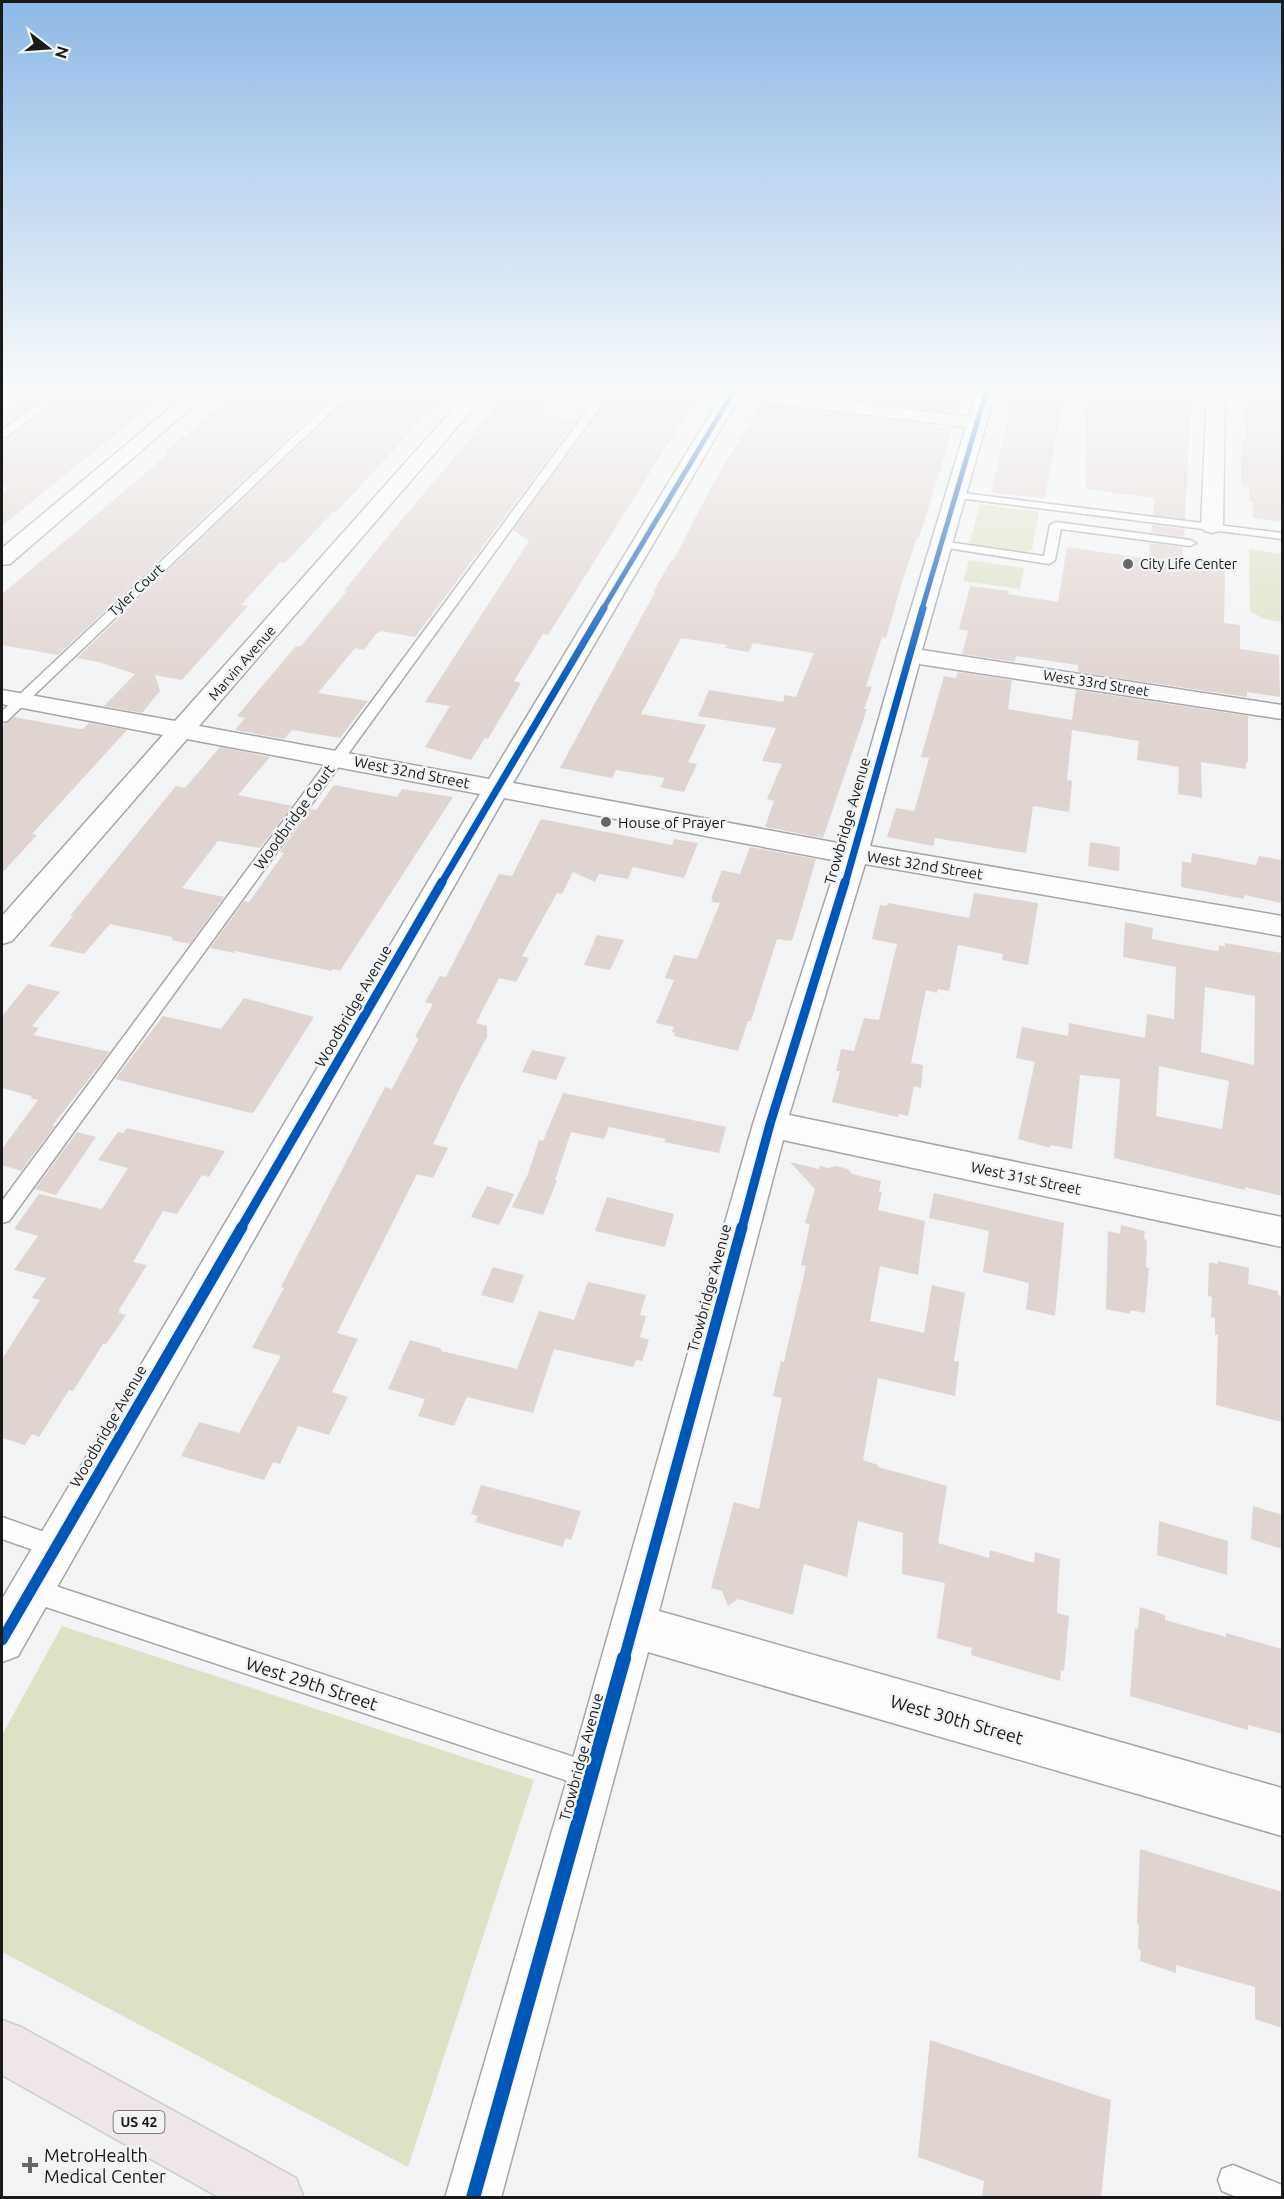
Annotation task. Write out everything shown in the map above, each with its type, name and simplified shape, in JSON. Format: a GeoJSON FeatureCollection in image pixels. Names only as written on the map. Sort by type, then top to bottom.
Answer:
{"type":"FeatureCollection","features":[{"type":"Feature","properties":{"kind":"main road","name":"US 42"},"geometry":{"type":"LineString","coordinates":[[2,2046],[276,2198]]}},
{"type":"Feature","properties":{"kind":"street"},"geometry":{"type":"LineString","coordinates":[[2,559],[82,492]]}},
{"type":"Feature","properties":{"kind":"street","name":"Marvin Avenue"},"geometry":{"type":"LineString","coordinates":[[2,934],[392,492]]}},
{"type":"Feature","properties":{"kind":"street","name":"Woodbridge Avenue"},"geometry":{"type":"LineString","coordinates":[[2,1640],[497,788],[666,492]]}},
{"type":"Feature","properties":{"kind":"street","name":"Trowbridge Avenue"},"geometry":{"type":"LineString","coordinates":[[473,2198],[592,1776],[770,1124],[854,855],[956,492]]}},
{"type":"Feature","properties":{"kind":"street"},"geometry":{"type":"LineString","coordinates":[[1212,527],[1213,492]]}},
{"type":"Feature","properties":{"kind":"street","name":"West 33rd Street"},"geometry":{"type":"LineString","coordinates":[[909,655],[1282,712]]}},
{"type":"Feature","properties":{"kind":"street","name":"West 32nd Street"},"geometry":{"type":"LineString","coordinates":[[7,705],[184,730],[854,855],[872,856],[1282,926]]}},
{"type":"Feature","properties":{"kind":"street","name":"West 31st Street"},"geometry":{"type":"LineString","coordinates":[[770,1124],[1282,1232]]}},
{"type":"Feature","properties":{"kind":"street","name":"West 30th Street"},"geometry":{"type":"LineString","coordinates":[[632,1625],[1282,1812]]}},
{"type":"Feature","properties":{"kind":"lane","name":"Tyler Court"},"geometry":{"type":"LineString","coordinates":[[7,705],[239,492]]}},
{"type":"Feature","properties":{"kind":"lane","name":"Woodbridge Court"},"geometry":{"type":"LineString","coordinates":[[2,1215],[533,492]]}},
{"type":"Feature","properties":{"kind":"lane"},"geometry":{"type":"LineString","coordinates":[[955,495],[1282,536]]}},
{"type":"Feature","properties":{"kind":"lane"},"geometry":{"type":"LineString","coordinates":[[941,544],[1049,560],[1056,525],[1190,543]]}},
{"type":"Feature","properties":{"kind":"lane"},"geometry":{"type":"LineString","coordinates":[[2,1528],[56,1547]]}},
{"type":"Feature","properties":{"kind":"lane","name":"West 29th Street"},"geometry":{"type":"LineString","coordinates":[[31,1590],[592,1776]]}},
{"type":"Feature","properties":{"kind":"lane"},"geometry":{"type":"LineString","coordinates":[[1233,2180],[1277,2198]]}},
{"type":"Feature","properties":{"kind":"green space"},"geometry":{"type":"Polygon","coordinates":[[[980,504],[1039,512],[1032,550],[1022,553],[969,545],[980,504]]]}},
{"type":"Feature","properties":{"kind":"green space"},"geometry":{"type":"Polygon","coordinates":[[[1249,549],[1282,554],[1282,622],[1264,619],[1250,611],[1249,549]]]}},
{"type":"Feature","properties":{"kind":"green space"},"geometry":{"type":"Polygon","coordinates":[[[969,560],[1024,568],[1020,589],[963,581],[969,560]]]}},
{"type":"Feature","properties":{"kind":"green space"},"geometry":{"type":"Polygon","coordinates":[[[62,1626],[534,1780],[408,2167],[2,1952],[2,1735],[62,1626]]]}},
{"type":"Feature","properties":{"kind":"building"},"geometry":{"type":"Polygon","coordinates":[[[4,492],[45,492],[2,526],[2,493],[4,492]]]}},
{"type":"Feature","properties":{"kind":"building"},"geometry":{"type":"Polygon","coordinates":[[[123,492],[231,492],[58,655],[2,645],[2,594],[123,492]]]}},
{"type":"Feature","properties":{"kind":"building"},"geometry":{"type":"Polygon","coordinates":[[[250,492],[355,492],[285,563],[280,562],[241,605],[248,606],[182,680],[155,675],[160,691],[142,713],[104,706],[135,674],[99,662],[77,658],[250,492]]]}},
{"type":"Feature","properties":{"kind":"building"},"geometry":{"type":"Polygon","coordinates":[[[425,492],[524,492],[415,637],[381,631],[364,650],[355,648],[318,693],[368,701],[340,738],[292,730],[284,739],[235,730],[245,718],[237,716],[296,646],[301,646],[347,591],[344,591],[425,492]]]}},
{"type":"Feature","properties":{"kind":"building"},"geometry":{"type":"Polygon","coordinates":[[[541,492],[638,492],[548,635],[543,634],[514,681],[521,683],[488,739],[485,738],[471,760],[425,747],[450,706],[425,702],[529,541],[513,530],[541,492]]]}},
{"type":"Feature","properties":{"kind":"building"},"geometry":{"type":"Polygon","coordinates":[[[709,492],[933,492],[903,579],[886,638],[882,637],[866,686],[872,687],[864,709],[867,709],[823,838],[765,827],[774,801],[767,799],[782,764],[762,761],[776,728],[698,716],[709,690],[783,702],[785,695],[796,697],[814,653],[753,643],[749,652],[725,648],[727,645],[681,638],[641,714],[706,725],[688,762],[697,764],[684,792],[660,787],[665,778],[616,770],[612,778],[560,768],[655,592],[653,592],[673,561],[709,492]]]}},
{"type":"Feature","properties":{"kind":"building"},"geometry":{"type":"Polygon","coordinates":[[[991,492],[1046,492],[1045,498],[991,492]]]}},
{"type":"Feature","properties":{"kind":"building"},"geometry":{"type":"Polygon","coordinates":[[[1106,492],[1186,492],[1185,519],[1153,515],[1154,498],[1106,492]]]}},
{"type":"Feature","properties":{"kind":"building"},"geometry":{"type":"Polygon","coordinates":[[[1249,492],[1282,492],[1282,522],[1253,518],[1253,502],[1249,501],[1249,492]]]}},
{"type":"Feature","properties":{"kind":"building"},"geometry":{"type":"Polygon","coordinates":[[[1152,525],[1185,529],[1184,537],[1151,533],[1152,525]]]}},
{"type":"Feature","properties":{"kind":"building"},"geometry":{"type":"Polygon","coordinates":[[[1150,543],[1183,547],[1182,563],[1225,571],[1224,623],[1240,625],[1240,649],[1279,655],[1280,697],[1247,692],[1247,697],[1078,672],[1078,665],[1016,656],[1015,662],[962,654],[968,631],[959,629],[970,586],[1009,591],[1008,594],[1058,602],[1067,547],[1149,559],[1150,543]]]}},
{"type":"Feature","properties":{"kind":"building"},"geometry":{"type":"Polygon","coordinates":[[[958,672],[1012,680],[1008,709],[1072,720],[1076,690],[1248,716],[1246,769],[1201,762],[1202,798],[1178,794],[1179,767],[1137,760],[1139,741],[1072,730],[1067,780],[1072,781],[1069,812],[1033,806],[1026,853],[935,838],[933,846],[887,837],[896,808],[914,811],[915,809],[929,758],[921,757],[944,676],[956,678],[958,672]]]}},
{"type":"Feature","properties":{"kind":"building"},"geometry":{"type":"Polygon","coordinates":[[[14,717],[79,729],[83,729],[89,723],[127,730],[32,834],[37,835],[2,873],[2,726],[14,717]]]}},
{"type":"Feature","properties":{"kind":"building"},"geometry":{"type":"Polygon","coordinates":[[[220,747],[270,757],[238,795],[292,806],[260,848],[218,841],[182,888],[224,897],[190,944],[172,940],[172,937],[110,924],[84,954],[49,946],[73,916],[70,916],[176,786],[185,788],[220,747]]]}},
{"type":"Feature","properties":{"kind":"building"},"geometry":{"type":"Polygon","coordinates":[[[334,785],[397,797],[402,789],[453,797],[340,971],[210,948],[244,901],[249,902],[284,853],[280,852],[311,809],[316,810],[334,785]]]}},
{"type":"Feature","properties":{"kind":"building"},"geometry":{"type":"Polygon","coordinates":[[[541,819],[672,845],[674,839],[698,843],[684,878],[633,867],[628,879],[599,874],[595,882],[573,872],[562,894],[557,893],[522,956],[529,958],[516,982],[499,978],[476,1023],[487,1026],[487,1037],[433,1144],[448,1148],[433,1178],[417,1174],[337,1333],[358,1339],[332,1392],[348,1397],[329,1435],[298,1426],[280,1464],[273,1462],[264,1480],[181,1456],[199,1422],[239,1433],[281,1356],[252,1348],[284,1288],[281,1287],[385,1087],[392,1089],[419,1038],[415,1037],[433,1004],[425,1002],[440,976],[446,977],[499,874],[512,876],[541,819]]]}},
{"type":"Feature","properties":{"kind":"building"},"geometry":{"type":"Polygon","coordinates":[[[1090,842],[1120,847],[1119,871],[1088,866],[1090,842]]]}},
{"type":"Feature","properties":{"kind":"building"},"geometry":{"type":"Polygon","coordinates":[[[750,847],[816,859],[793,938],[791,941],[777,939],[751,1021],[748,1021],[738,1051],[674,1036],[675,1033],[672,1032],[674,1027],[656,1023],[674,980],[665,978],[674,955],[697,959],[720,903],[712,902],[713,899],[711,899],[722,870],[740,874],[750,847]]]}},
{"type":"Feature","properties":{"kind":"building"},"geometry":{"type":"Polygon","coordinates":[[[1192,853],[1256,865],[1259,856],[1282,860],[1282,903],[1244,895],[1244,899],[1181,887],[1182,861],[1191,863],[1192,853]]]}},
{"type":"Feature","properties":{"kind":"building"},"geometry":{"type":"Polygon","coordinates":[[[974,893],[1038,903],[1028,965],[1002,960],[1003,954],[958,945],[949,991],[938,989],[937,993],[926,990],[911,1063],[923,1065],[921,1088],[914,1086],[908,1116],[899,1114],[898,1117],[832,1102],[840,1071],[836,1071],[841,1049],[854,1051],[864,1018],[879,1020],[897,944],[872,939],[880,905],[887,906],[888,903],[969,918],[974,893]]]}},
{"type":"Feature","properties":{"kind":"building"},"geometry":{"type":"Polygon","coordinates":[[[1125,922],[1153,928],[1152,939],[1216,951],[1219,950],[1219,945],[1225,947],[1225,943],[1282,953],[1282,1196],[1245,1187],[1245,1190],[1114,1158],[1120,1079],[1080,1075],[1072,1149],[1050,1145],[1050,1148],[1018,1139],[1035,1062],[1016,1058],[1022,1027],[1068,1036],[1069,1023],[1145,1038],[1147,1014],[1174,1019],[1176,967],[1123,957],[1125,922]],[[1205,987],[1201,1052],[1254,1065],[1255,996],[1205,987]],[[1159,1066],[1156,1116],[1222,1129],[1229,1081],[1159,1066]]]}},
{"type":"Feature","properties":{"kind":"building"},"geometry":{"type":"Polygon","coordinates":[[[597,935],[624,940],[610,970],[584,965],[597,935]]]}},
{"type":"Feature","properties":{"kind":"building"},"geometry":{"type":"Polygon","coordinates":[[[28,984],[60,992],[32,1026],[39,1028],[33,1035],[110,1052],[52,1126],[55,1126],[21,1171],[2,1165],[2,1149],[38,1100],[30,1098],[32,1096],[2,1088],[2,1016],[28,984]]]}},
{"type":"Feature","properties":{"kind":"building"},"geometry":{"type":"Polygon","coordinates":[[[244,998],[314,1017],[254,1112],[115,1079],[163,1016],[221,1029],[244,998]]]}},
{"type":"Feature","properties":{"kind":"building"},"geometry":{"type":"Polygon","coordinates":[[[532,1050],[566,1057],[556,1080],[522,1072],[532,1050]]]}},
{"type":"Feature","properties":{"kind":"building"},"geometry":{"type":"Polygon","coordinates":[[[563,1093],[726,1127],[719,1153],[664,1142],[666,1139],[609,1127],[604,1139],[571,1132],[555,1180],[557,1181],[543,1215],[512,1207],[528,1174],[539,1140],[543,1141],[563,1093]]]}},
{"type":"Feature","properties":{"kind":"building"},"geometry":{"type":"Polygon","coordinates":[[[127,1128],[225,1151],[209,1177],[202,1175],[177,1214],[163,1211],[133,1262],[147,1265],[119,1310],[119,1313],[126,1315],[106,1344],[103,1344],[73,1391],[69,1390],[39,1437],[32,1434],[25,1445],[2,1438],[2,1359],[40,1300],[32,1298],[46,1278],[14,1270],[38,1236],[14,1229],[39,1194],[102,1209],[128,1168],[98,1160],[118,1132],[123,1133],[127,1128]]]}},
{"type":"Feature","properties":{"kind":"building"},"geometry":{"type":"Polygon","coordinates":[[[77,1132],[96,1137],[56,1195],[35,1189],[77,1132]]]}},
{"type":"Feature","properties":{"kind":"building"},"geometry":{"type":"Polygon","coordinates":[[[790,1162],[819,1169],[820,1166],[829,1168],[836,1166],[848,1169],[852,1174],[881,1181],[879,1192],[882,1192],[878,1210],[925,1221],[918,1275],[880,1266],[870,1321],[924,1333],[932,1285],[965,1293],[954,1361],[959,1362],[955,1396],[878,1378],[863,1460],[878,1465],[878,1467],[947,1486],[938,1543],[989,1558],[990,1550],[1034,1563],[1035,1552],[1060,1559],[1057,1613],[1069,1616],[1064,1671],[1061,1670],[1060,1681],[971,1655],[972,1648],[937,1638],[945,1583],[902,1574],[903,1533],[858,1521],[847,1577],[804,1564],[793,1615],[738,1599],[728,1606],[722,1591],[711,1588],[734,1502],[759,1509],[782,1398],[773,1396],[781,1361],[784,1362],[806,1266],[801,1265],[810,1224],[805,1223],[815,1189],[790,1162]]]}},
{"type":"Feature","properties":{"kind":"building"},"geometry":{"type":"Polygon","coordinates":[[[487,1186],[514,1194],[499,1225],[471,1217],[487,1186]]]}},
{"type":"Feature","properties":{"kind":"building"},"geometry":{"type":"Polygon","coordinates":[[[934,1193],[1064,1223],[1055,1316],[1026,1309],[1029,1283],[983,1272],[989,1231],[929,1218],[934,1193]]]}},
{"type":"Feature","properties":{"kind":"building"},"geometry":{"type":"Polygon","coordinates":[[[607,1197],[674,1214],[665,1247],[595,1231],[607,1197]]]}},
{"type":"Feature","properties":{"kind":"building"},"geometry":{"type":"Polygon","coordinates":[[[1121,1225],[1145,1231],[1146,1267],[1149,1268],[1145,1313],[1130,1310],[1130,1314],[1106,1309],[1108,1231],[1120,1234],[1121,1225]]]}},
{"type":"Feature","properties":{"kind":"building"},"geometry":{"type":"Polygon","coordinates":[[[1218,1261],[1249,1268],[1248,1284],[1278,1291],[1278,1295],[1282,1296],[1282,1422],[1216,1405],[1218,1335],[1215,1335],[1215,1318],[1211,1317],[1212,1297],[1208,1296],[1209,1262],[1218,1264],[1218,1261]]]}},
{"type":"Feature","properties":{"kind":"building"},"geometry":{"type":"Polygon","coordinates":[[[493,1267],[524,1275],[513,1303],[481,1295],[493,1267]]]}},
{"type":"Feature","properties":{"kind":"building"},"geometry":{"type":"Polygon","coordinates":[[[588,1282],[646,1295],[640,1315],[646,1316],[640,1337],[649,1340],[642,1361],[636,1360],[633,1367],[554,1349],[533,1413],[467,1397],[454,1426],[418,1416],[425,1399],[388,1389],[410,1340],[442,1349],[441,1351],[517,1369],[539,1311],[574,1320],[588,1282]]]}},
{"type":"Feature","properties":{"kind":"building"},"geometry":{"type":"Polygon","coordinates":[[[481,1485],[581,1511],[571,1540],[565,1538],[563,1547],[475,1522],[478,1516],[471,1514],[481,1485]]]}},
{"type":"Feature","properties":{"kind":"building"},"geometry":{"type":"Polygon","coordinates":[[[1253,1506],[1282,1515],[1282,1549],[1251,1539],[1253,1506]]]}},
{"type":"Feature","properties":{"kind":"building"},"geometry":{"type":"Polygon","coordinates":[[[1159,1521],[1228,1541],[1227,1575],[1157,1555],[1159,1521]]]}},
{"type":"Feature","properties":{"kind":"building"},"geometry":{"type":"Polygon","coordinates":[[[1140,1607],[1165,1615],[1165,1620],[1226,1637],[1226,1633],[1282,1649],[1282,1734],[1248,1725],[1248,1730],[1130,1696],[1135,1628],[1138,1629],[1140,1607]]]}},
{"type":"Feature","properties":{"kind":"building"},"geometry":{"type":"Polygon","coordinates":[[[1140,1849],[1282,1892],[1282,2028],[1255,2019],[1255,1987],[1176,1965],[1176,1973],[1140,1961],[1139,1925],[1137,1924],[1140,1849]]]}},
{"type":"Feature","properties":{"kind":"building"},"geometry":{"type":"Polygon","coordinates":[[[930,2040],[1111,2100],[1101,2198],[982,2198],[984,2181],[918,2157],[930,2040]]]}},
{"type":"Feature","properties":{"kind":"cycle path"},"geometry":{"type":"LineString","coordinates":[[2,1640],[505,774],[674,492]]}},
{"type":"Feature","properties":{"kind":"cycle path"},"geometry":{"type":"LineString","coordinates":[[473,2198],[592,1776],[770,1124],[854,855],[957,492]]}},
{"type":"Feature","properties":{"kind":"place","name":"City Life Center"},"geometry":{"type":"Point","coordinates":[1128,564]}},
{"type":"Feature","properties":{"kind":"place","name":"House of Prayer"},"geometry":{"type":"Point","coordinates":[606,822]}},
{"type":"Feature","properties":{"kind":"place","name":"MetroHealth Medical Center"},"geometry":{"type":"Point","coordinates":[30,2165]}}]}
